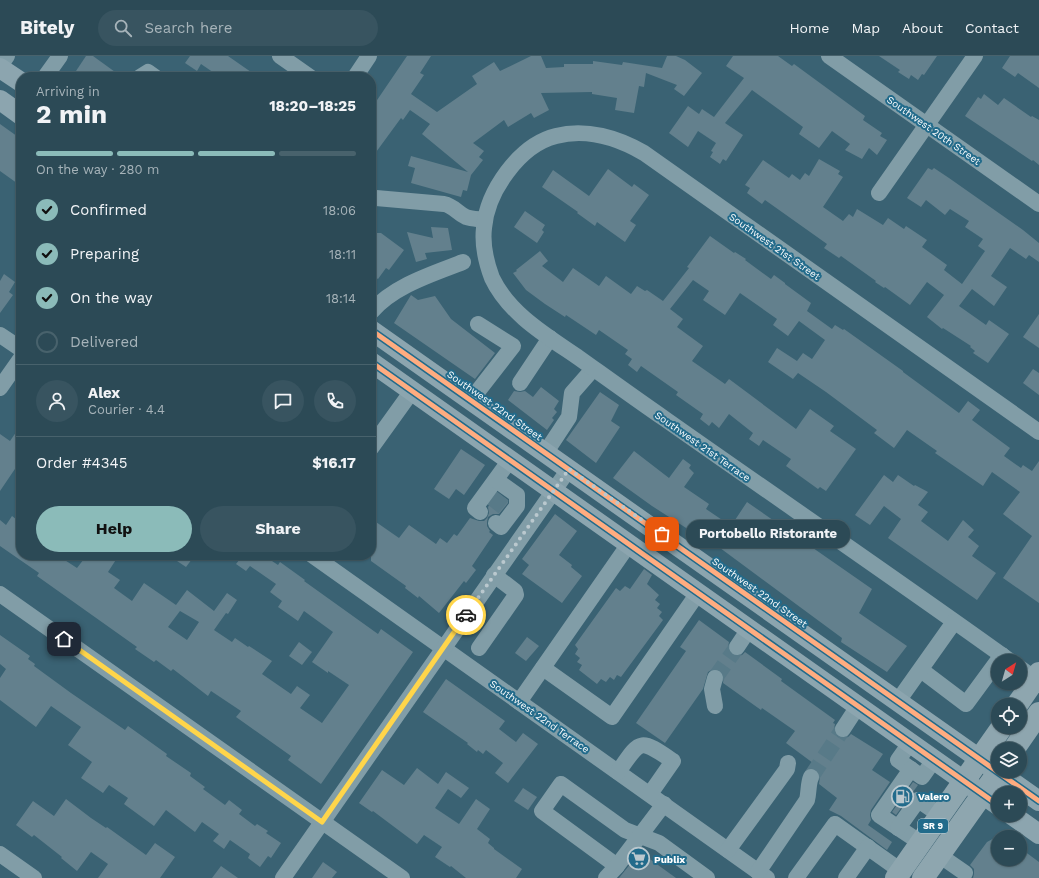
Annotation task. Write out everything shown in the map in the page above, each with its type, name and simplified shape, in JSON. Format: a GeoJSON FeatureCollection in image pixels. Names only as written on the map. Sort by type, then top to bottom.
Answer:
{"type":"FeatureCollection","features":[{"type":"Feature","properties":{"kind":"highway"},"geometry":{"type":"LineString","coordinates":[[1019,698],[1031,673]]}},
{"type":"Feature","properties":{"kind":"highway"},"geometry":{"type":"LineString","coordinates":[[1019,742],[1039,713]]}},
{"type":"Feature","properties":{"kind":"highway","name":"SR 9"},"geometry":{"type":"LineString","coordinates":[[898,874],[997,734]]}},
{"type":"Feature","properties":{"kind":"highway","name":"SR 9"},"geometry":{"type":"LineString","coordinates":[[923,878],[939,855],[990,800],[996,778]]}},
{"type":"Feature","properties":{"kind":"main road"},"geometry":{"type":"LineString","coordinates":[[0,67],[16,78]]}},
{"type":"Feature","properties":{"kind":"main road"},"geometry":{"type":"LineString","coordinates":[[0,100],[16,110]]}},
{"type":"Feature","properties":{"kind":"main road","name":"Southwest 22nd Street"},"geometry":{"type":"LineString","coordinates":[[376,334],[765,606],[991,767]]}},
{"type":"Feature","properties":{"kind":"main road"},"geometry":{"type":"LineString","coordinates":[[376,366],[990,800]]}},
{"type":"Feature","properties":{"kind":"main road"},"geometry":{"type":"LineString","coordinates":[[749,628],[765,606]]}},
{"type":"Feature","properties":{"kind":"main road","name":"Southwest 22nd Street"},"geometry":{"type":"LineString","coordinates":[[1007,778],[1039,800]]}},
{"type":"Feature","properties":{"kind":"main road"},"geometry":{"type":"LineString","coordinates":[[1022,822],[1039,834]]}},
{"type":"Feature","properties":{"kind":"street"},"geometry":{"type":"LineString","coordinates":[[0,67],[7,56]]}},
{"type":"Feature","properties":{"kind":"street"},"geometry":{"type":"LineString","coordinates":[[49,72],[60,56]]}},
{"type":"Feature","properties":{"kind":"street"},"geometry":{"type":"LineString","coordinates":[[280,56],[303,72]]}},
{"type":"Feature","properties":{"kind":"street"},"geometry":{"type":"LineString","coordinates":[[358,72],[369,56]]}},
{"type":"Feature","properties":{"kind":"street","name":"Southwest 20th Street"},"geometry":{"type":"LineString","coordinates":[[829,56],[1039,204]]}},
{"type":"Feature","properties":{"kind":"street"},"geometry":{"type":"LineString","coordinates":[[879,193],[975,56]]}},
{"type":"Feature","properties":{"kind":"street","name":"Southwest 21st Street"},"geometry":{"type":"LineString","coordinates":[[502,180],[520,157],[531,148],[555,136],[585,134],[602,136],[631,145],[1039,432]]}},
{"type":"Feature","properties":{"kind":"street","name":"Southwest 21st Terrace"},"geometry":{"type":"LineString","coordinates":[[502,180],[491,202],[485,220],[483,240],[490,273],[499,290],[519,314],[550,338],[1000,654]]}},
{"type":"Feature","properties":{"kind":"street"},"geometry":{"type":"LineString","coordinates":[[376,198],[451,205],[467,217],[485,220]]}},
{"type":"Feature","properties":{"kind":"street"},"geometry":{"type":"LineString","coordinates":[[376,306],[391,294],[429,275],[463,262]]}},
{"type":"Feature","properties":{"kind":"street"},"geometry":{"type":"LineString","coordinates":[[471,400],[513,346],[478,324]]}},
{"type":"Feature","properties":{"kind":"street"},"geometry":{"type":"LineString","coordinates":[[0,335],[16,346]]}},
{"type":"Feature","properties":{"kind":"street"},"geometry":{"type":"LineString","coordinates":[[520,383],[550,338]]}},
{"type":"Feature","properties":{"kind":"street"},"geometry":{"type":"LineString","coordinates":[[0,388],[16,365]]}},
{"type":"Feature","properties":{"kind":"street"},"geometry":{"type":"LineString","coordinates":[[546,452],[569,417],[572,393],[593,368]]}},
{"type":"Feature","properties":{"kind":"street"},"geometry":{"type":"LineString","coordinates":[[376,441],[412,391]]}},
{"type":"Feature","properties":{"kind":"street"},"geometry":{"type":"LineString","coordinates":[[480,512],[475,508],[488,495],[496,480],[510,460]]}},
{"type":"Feature","properties":{"kind":"street"},"geometry":{"type":"LineString","coordinates":[[283,878],[569,469]]}},
{"type":"Feature","properties":{"kind":"street"},"geometry":{"type":"LineString","coordinates":[[496,480],[517,496],[517,506],[509,511],[501,527],[496,523]]}},
{"type":"Feature","properties":{"kind":"street"},"geometry":{"type":"LineString","coordinates":[[509,511],[529,526]]}},
{"type":"Feature","properties":{"kind":"street"},"geometry":{"type":"LineString","coordinates":[[519,702],[629,544]]}},
{"type":"Feature","properties":{"kind":"street","name":"Southwest 22nd Terrace"},"geometry":{"type":"LineString","coordinates":[[319,560],[763,875]]}},
{"type":"Feature","properties":{"kind":"street"},"geometry":{"type":"LineString","coordinates":[[479,648],[516,595],[515,590],[494,575]]}},
{"type":"Feature","properties":{"kind":"street"},"geometry":{"type":"LineString","coordinates":[[543,668],[612,717],[698,593]]}},
{"type":"Feature","properties":{"kind":"street"},"geometry":{"type":"LineString","coordinates":[[0,594],[402,878]]}},
{"type":"Feature","properties":{"kind":"street"},"geometry":{"type":"LineString","coordinates":[[898,701],[954,622]]}},
{"type":"Feature","properties":{"kind":"street"},"geometry":{"type":"LineString","coordinates":[[737,647],[749,628]]}},
{"type":"Feature","properties":{"kind":"street"},"geometry":{"type":"LineString","coordinates":[[920,670],[966,704],[991,675]]}},
{"type":"Feature","properties":{"kind":"street"},"geometry":{"type":"LineString","coordinates":[[715,678],[712,689],[715,706]]}},
{"type":"Feature","properties":{"kind":"street"},"geometry":{"type":"LineString","coordinates":[[843,729],[858,706]]}},
{"type":"Feature","properties":{"kind":"street"},"geometry":{"type":"LineString","coordinates":[[898,828],[918,800],[924,788],[916,773],[898,760],[910,743]]}},
{"type":"Feature","properties":{"kind":"street"},"geometry":{"type":"LineString","coordinates":[[618,772],[634,750],[639,746],[651,746],[673,761],[650,794]]}},
{"type":"Feature","properties":{"kind":"street"},"geometry":{"type":"LineString","coordinates":[[921,843],[880,815],[916,773],[934,760]]}},
{"type":"Feature","properties":{"kind":"street"},"geometry":{"type":"LineString","coordinates":[[728,850],[751,817],[760,807],[782,775],[788,763]]}},
{"type":"Feature","properties":{"kind":"street"},"geometry":{"type":"LineString","coordinates":[[763,875],[806,800],[809,793],[811,777]]}},
{"type":"Feature","properties":{"kind":"street"},"geometry":{"type":"LineString","coordinates":[[617,866],[542,811],[561,784],[626,830],[659,843],[707,878]]}},
{"type":"Feature","properties":{"kind":"street"},"geometry":{"type":"LineString","coordinates":[[918,800],[940,816]]}},
{"type":"Feature","properties":{"kind":"street"},"geometry":{"type":"LineString","coordinates":[[606,878],[617,866],[664,804]]}},
{"type":"Feature","properties":{"kind":"street"},"geometry":{"type":"LineString","coordinates":[[796,878],[835,824],[868,847],[898,874]]}},
{"type":"Feature","properties":{"kind":"street"},"geometry":{"type":"LineString","coordinates":[[846,878],[868,847]]}},
{"type":"Feature","properties":{"kind":"street"},"geometry":{"type":"LineString","coordinates":[[0,854],[34,878]]}},
{"type":"Feature","properties":{"kind":"street"},"geometry":{"type":"LineString","coordinates":[[939,855],[965,873]]}},
{"type":"Feature","properties":{"kind":"building"},"geometry":{"type":"Polygon","coordinates":[[[86,56],[93,56],[115,72],[75,72],[86,56]]]}},
{"type":"Feature","properties":{"kind":"building"},"geometry":{"type":"Polygon","coordinates":[[[190,56],[228,56],[251,72],[213,72],[201,64],[197,71],[185,63],[190,56]]]}},
{"type":"Feature","properties":{"kind":"building"},"geometry":{"type":"Polygon","coordinates":[[[407,56],[431,56],[420,73],[424,75],[411,94],[437,112],[477,84],[472,76],[494,62],[500,71],[531,56],[541,56],[546,68],[564,67],[564,64],[593,64],[593,61],[622,65],[623,62],[662,68],[667,56],[676,56],[685,60],[702,73],[684,96],[674,89],[677,85],[646,73],[644,87],[639,86],[634,113],[615,110],[617,98],[592,94],[592,92],[541,93],[549,110],[534,118],[531,113],[508,127],[504,120],[473,143],[484,151],[479,157],[483,160],[471,175],[467,191],[463,190],[461,197],[411,183],[415,168],[408,166],[411,156],[468,172],[422,134],[430,124],[410,110],[403,120],[401,118],[376,152],[376,102],[407,56]]]}},
{"type":"Feature","properties":{"kind":"building"},"geometry":{"type":"Polygon","coordinates":[[[733,56],[778,56],[792,66],[794,64],[865,116],[863,120],[882,133],[880,136],[887,140],[877,155],[869,148],[862,159],[845,150],[850,144],[832,131],[819,148],[799,134],[803,127],[752,90],[725,123],[743,135],[726,161],[723,159],[720,164],[710,157],[713,152],[711,151],[716,143],[698,131],[688,147],[669,133],[688,106],[699,114],[702,109],[714,117],[744,78],[726,66],[733,56]]]}},
{"type":"Feature","properties":{"kind":"building"},"geometry":{"type":"Polygon","coordinates":[[[879,56],[937,56],[924,75],[922,74],[918,80],[911,75],[909,79],[898,72],[900,70],[879,56]]]}},
{"type":"Feature","properties":{"kind":"building"},"geometry":{"type":"Polygon","coordinates":[[[1010,56],[1039,56],[1039,88],[1018,73],[1015,77],[1002,68],[1010,56]]]}},
{"type":"Feature","properties":{"kind":"building"},"geometry":{"type":"Polygon","coordinates":[[[984,94],[998,105],[1004,98],[1031,117],[1032,116],[1039,120],[1039,165],[965,116],[978,97],[981,99],[984,94]]]}},
{"type":"Feature","properties":{"kind":"building"},"geometry":{"type":"Polygon","coordinates":[[[0,124],[16,135],[16,182],[0,171],[0,124]]]}},
{"type":"Feature","properties":{"kind":"building"},"geometry":{"type":"Polygon","coordinates":[[[819,159],[840,171],[838,174],[843,177],[823,207],[843,221],[849,214],[853,217],[857,209],[883,225],[888,218],[904,229],[906,226],[927,240],[922,247],[947,265],[944,270],[962,284],[985,251],[978,246],[983,239],[965,227],[969,221],[950,209],[945,215],[926,200],[921,207],[907,198],[928,168],[932,170],[934,168],[949,178],[1039,243],[1039,262],[1029,255],[1026,259],[1010,248],[991,276],[1007,287],[994,306],[972,289],[959,306],[986,325],[989,320],[1009,334],[988,363],[973,353],[975,351],[970,347],[971,346],[943,328],[942,329],[927,317],[944,295],[927,282],[910,305],[885,287],[884,288],[875,282],[876,281],[841,256],[839,258],[824,248],[827,244],[765,200],[762,204],[747,193],[750,188],[745,185],[763,160],[789,178],[792,174],[800,180],[805,173],[809,176],[819,159]]]}},
{"type":"Feature","properties":{"kind":"building"},"geometry":{"type":"Polygon","coordinates":[[[608,169],[632,187],[634,184],[649,195],[630,221],[636,225],[625,242],[597,222],[595,226],[577,213],[578,212],[542,187],[553,170],[589,196],[608,169]]]}},
{"type":"Feature","properties":{"kind":"building"},"geometry":{"type":"Polygon","coordinates":[[[525,211],[545,225],[542,230],[544,232],[537,243],[514,227],[525,211]]]}},
{"type":"Feature","properties":{"kind":"building"},"geometry":{"type":"Polygon","coordinates":[[[431,227],[448,228],[452,250],[425,253],[427,259],[416,262],[407,232],[433,238],[431,227]]]}},
{"type":"Feature","properties":{"kind":"building"},"geometry":{"type":"Polygon","coordinates":[[[376,233],[381,233],[404,250],[389,270],[386,268],[378,279],[376,278],[376,233]]]}},
{"type":"Feature","properties":{"kind":"building"},"geometry":{"type":"Polygon","coordinates":[[[710,236],[734,253],[735,252],[746,259],[745,260],[771,279],[774,275],[811,303],[807,311],[832,329],[835,325],[843,330],[844,329],[959,413],[968,401],[980,410],[972,420],[1010,448],[1004,456],[1021,468],[1023,465],[1032,471],[1039,461],[1039,603],[1003,578],[1032,536],[1003,514],[1020,492],[992,472],[983,486],[935,453],[937,451],[907,430],[894,448],[874,433],[877,430],[826,392],[798,373],[793,379],[768,362],[777,348],[797,361],[803,353],[812,359],[825,340],[799,321],[788,336],[773,325],[777,319],[740,293],[725,315],[703,300],[709,291],[693,280],[670,309],[683,319],[677,327],[703,346],[692,361],[725,384],[729,379],[796,429],[810,409],[834,426],[830,431],[856,449],[826,491],[820,487],[818,489],[786,466],[791,459],[763,440],[759,446],[749,439],[753,433],[729,414],[719,428],[712,422],[709,426],[700,419],[703,414],[676,395],[678,392],[641,366],[637,372],[628,365],[632,359],[625,354],[628,350],[599,330],[596,335],[566,315],[565,317],[545,304],[526,290],[513,273],[540,251],[548,261],[542,266],[563,282],[573,268],[599,286],[606,276],[631,294],[637,286],[645,291],[647,290],[663,301],[689,268],[687,267],[710,236]]]}},
{"type":"Feature","properties":{"kind":"building"},"geometry":{"type":"Polygon","coordinates":[[[4,274],[15,282],[9,292],[13,295],[0,313],[0,281],[4,274]]]}},
{"type":"Feature","properties":{"kind":"building"},"geometry":{"type":"Polygon","coordinates":[[[411,295],[418,300],[435,296],[451,319],[495,353],[475,379],[394,323],[411,295]]]}},
{"type":"Feature","properties":{"kind":"building"},"geometry":{"type":"Polygon","coordinates":[[[1039,314],[1039,348],[1023,337],[1039,314]]]}},
{"type":"Feature","properties":{"kind":"building"},"geometry":{"type":"Polygon","coordinates":[[[1033,369],[1039,373],[1039,395],[1023,383],[1033,369]]]}},
{"type":"Feature","properties":{"kind":"building"},"geometry":{"type":"Polygon","coordinates":[[[541,387],[559,401],[554,409],[557,412],[552,418],[554,420],[547,430],[508,400],[514,391],[525,391],[533,397],[541,387]]]}},
{"type":"Feature","properties":{"kind":"building"},"geometry":{"type":"Polygon","coordinates":[[[600,392],[619,405],[611,421],[620,427],[596,463],[566,440],[600,392]]]}},
{"type":"Feature","properties":{"kind":"building"},"geometry":{"type":"Polygon","coordinates":[[[16,432],[16,467],[0,491],[0,434],[10,441],[16,432]]]}},
{"type":"Feature","properties":{"kind":"building"},"geometry":{"type":"Polygon","coordinates":[[[461,449],[485,465],[464,495],[456,489],[449,499],[434,489],[461,449]]]}},
{"type":"Feature","properties":{"kind":"building"},"geometry":{"type":"Polygon","coordinates":[[[634,451],[669,478],[683,459],[691,465],[689,468],[694,473],[684,487],[709,504],[706,509],[731,526],[747,502],[872,589],[859,613],[907,646],[887,672],[841,642],[842,638],[712,542],[711,544],[652,506],[613,478],[634,451]]]}},
{"type":"Feature","properties":{"kind":"building"},"geometry":{"type":"Polygon","coordinates":[[[884,475],[893,482],[898,475],[914,486],[915,485],[928,492],[918,505],[928,512],[921,521],[948,541],[963,520],[974,530],[968,537],[979,546],[972,556],[996,573],[977,600],[888,538],[901,519],[884,506],[870,525],[855,515],[884,475]]]}},
{"type":"Feature","properties":{"kind":"building"},"geometry":{"type":"Polygon","coordinates":[[[498,493],[508,500],[508,503],[499,514],[493,514],[488,517],[487,526],[490,531],[489,532],[493,535],[472,566],[476,570],[466,583],[464,581],[439,613],[419,596],[418,598],[405,588],[406,586],[371,561],[376,560],[376,522],[399,538],[409,525],[436,544],[440,538],[447,543],[454,534],[457,536],[470,518],[484,521],[489,513],[488,507],[498,493]]]}},
{"type":"Feature","properties":{"kind":"building"},"geometry":{"type":"Polygon","coordinates":[[[555,514],[577,531],[559,555],[572,565],[571,567],[582,576],[562,603],[522,574],[529,565],[522,559],[555,514]]]}},
{"type":"Feature","properties":{"kind":"building"},"geometry":{"type":"Polygon","coordinates":[[[12,516],[16,519],[16,557],[0,546],[0,520],[6,525],[12,516]]]}},
{"type":"Feature","properties":{"kind":"building"},"geometry":{"type":"Polygon","coordinates":[[[20,560],[65,560],[77,568],[83,560],[116,560],[108,572],[120,580],[114,588],[132,601],[144,583],[176,605],[187,590],[214,611],[227,593],[237,600],[228,614],[226,613],[214,630],[232,642],[235,638],[272,661],[262,674],[291,694],[297,686],[310,695],[300,708],[322,723],[349,685],[312,662],[333,632],[304,611],[298,621],[278,607],[282,601],[270,592],[276,584],[250,566],[246,571],[236,564],[239,560],[270,560],[278,565],[280,562],[378,634],[381,629],[413,652],[321,784],[288,760],[291,756],[236,717],[241,711],[211,691],[208,696],[173,669],[171,671],[156,660],[154,662],[135,649],[137,647],[37,576],[39,573],[20,560]],[[180,611],[168,627],[187,640],[199,622],[180,611]]]}},
{"type":"Feature","properties":{"kind":"building"},"geometry":{"type":"Polygon","coordinates":[[[176,560],[191,560],[186,567],[176,560]]]}},
{"type":"Feature","properties":{"kind":"building"},"geometry":{"type":"Polygon","coordinates":[[[644,569],[652,575],[647,584],[659,595],[655,600],[660,604],[657,608],[662,612],[659,616],[663,620],[621,677],[617,675],[614,680],[610,677],[606,682],[601,679],[597,684],[579,670],[582,665],[577,662],[580,658],[575,654],[578,649],[575,645],[616,588],[620,591],[625,586],[630,589],[644,569]]]}},
{"type":"Feature","properties":{"kind":"building"},"geometry":{"type":"Polygon","coordinates":[[[699,620],[729,642],[728,647],[731,655],[742,655],[745,652],[782,679],[781,681],[835,720],[833,723],[835,724],[834,733],[838,737],[848,737],[851,734],[883,754],[872,770],[890,782],[871,810],[871,820],[868,825],[892,842],[887,850],[841,816],[829,810],[837,798],[819,784],[820,776],[818,771],[815,768],[810,768],[813,763],[786,743],[795,731],[762,708],[761,710],[723,683],[724,675],[718,669],[713,669],[708,672],[703,689],[665,743],[636,723],[686,651],[680,647],[699,620]]]}},
{"type":"Feature","properties":{"kind":"building"},"geometry":{"type":"Polygon","coordinates":[[[0,635],[30,656],[28,659],[35,664],[34,666],[125,730],[128,726],[167,754],[166,756],[191,773],[190,776],[205,787],[203,789],[225,805],[229,800],[242,810],[239,814],[255,826],[257,824],[268,831],[266,833],[281,843],[271,858],[268,856],[260,867],[248,858],[250,854],[230,840],[224,849],[213,841],[219,834],[202,822],[195,832],[166,810],[154,826],[124,804],[128,798],[109,785],[103,793],[81,778],[92,762],[68,745],[81,727],[51,706],[36,727],[0,700],[0,678],[6,669],[0,664],[0,635]]]}},
{"type":"Feature","properties":{"kind":"building"},"geometry":{"type":"Polygon","coordinates":[[[527,637],[539,646],[526,661],[515,653],[527,637]]]}},
{"type":"Feature","properties":{"kind":"building"},"geometry":{"type":"Polygon","coordinates":[[[299,642],[312,652],[302,665],[289,656],[299,642]]]}},
{"type":"Feature","properties":{"kind":"building"},"geometry":{"type":"Polygon","coordinates":[[[446,679],[505,721],[499,729],[516,742],[523,733],[538,744],[508,783],[495,773],[503,763],[486,750],[483,754],[478,750],[477,752],[467,744],[468,743],[423,712],[446,679]]]}},
{"type":"Feature","properties":{"kind":"building"},"geometry":{"type":"Polygon","coordinates":[[[417,768],[438,784],[446,772],[469,788],[461,798],[448,789],[435,808],[459,824],[476,799],[490,809],[477,829],[490,839],[488,843],[494,849],[522,869],[516,878],[466,878],[451,866],[450,867],[435,857],[442,847],[424,835],[417,844],[373,811],[372,812],[359,803],[382,770],[404,785],[417,768]]]}},
{"type":"Feature","properties":{"kind":"building"},"geometry":{"type":"Polygon","coordinates":[[[913,782],[918,785],[896,815],[892,812],[913,782]]]}},
{"type":"Feature","properties":{"kind":"building"},"geometry":{"type":"Polygon","coordinates":[[[523,788],[537,797],[528,810],[514,801],[523,788]]]}},
{"type":"Feature","properties":{"kind":"building"},"geometry":{"type":"Polygon","coordinates":[[[66,799],[91,818],[106,828],[107,827],[146,855],[155,843],[175,857],[160,878],[98,878],[108,864],[91,852],[77,871],[34,835],[32,837],[16,825],[33,801],[54,816],[66,799]]]}},
{"type":"Feature","properties":{"kind":"building"},"geometry":{"type":"Polygon","coordinates":[[[991,840],[991,866],[1027,866],[1027,853],[1039,862],[1039,878],[973,878],[974,869],[970,865],[987,842],[991,840]]]}},
{"type":"Feature","properties":{"kind":"building","name":"Publix"},"geometry":{"type":"Polygon","coordinates":[[[640,852],[676,878],[619,878],[640,852]]]}},
{"type":"Feature","properties":{"kind":"building"},"geometry":{"type":"Polygon","coordinates":[[[323,862],[337,872],[332,878],[312,878],[323,862]]]}},
{"type":"Feature","properties":{"kind":"building"},"geometry":{"type":"Polygon","coordinates":[[[221,866],[238,878],[212,878],[221,866]]]}},
{"type":"Feature","properties":{"kind":"tunnel"},"geometry":{"type":"LineString","coordinates":[[491,497],[506,509]]}},
{"type":"Feature","properties":{"kind":"tunnel"},"geometry":{"type":"LineString","coordinates":[[715,678],[737,647]]}},
{"type":"Feature","properties":{"kind":"tunnel"},"geometry":{"type":"LineString","coordinates":[[811,777],[843,729]]}},
{"type":"Feature","properties":{"kind":"cycle path"},"geometry":{"type":"LineString","coordinates":[[376,334],[1039,801]]}},
{"type":"Feature","properties":{"kind":"cycle path"},"geometry":{"type":"LineString","coordinates":[[376,366],[991,800]]}},
{"type":"Feature","properties":{"kind":"way so far"},"geometry":{"type":"LineString","coordinates":[[466,615],[569,469],[662,534]]}},
{"type":"Feature","properties":{"kind":"place","name":"Portobello Ristorante"},"geometry":{"type":"Point","coordinates":[662,534]}},
{"type":"Feature","properties":{"kind":"place","name":"Valero"},"geometry":{"type":"Point","coordinates":[903,796]}},
{"type":"Feature","properties":{"kind":"place","name":"Publix"},"geometry":{"type":"Point","coordinates":[639,859]}},
{"type":"Feature","properties":{"kind":"route"},"geometry":{"type":"LineString","coordinates":[[64,639],[322,822],[437,659],[466,615]]}}]}
